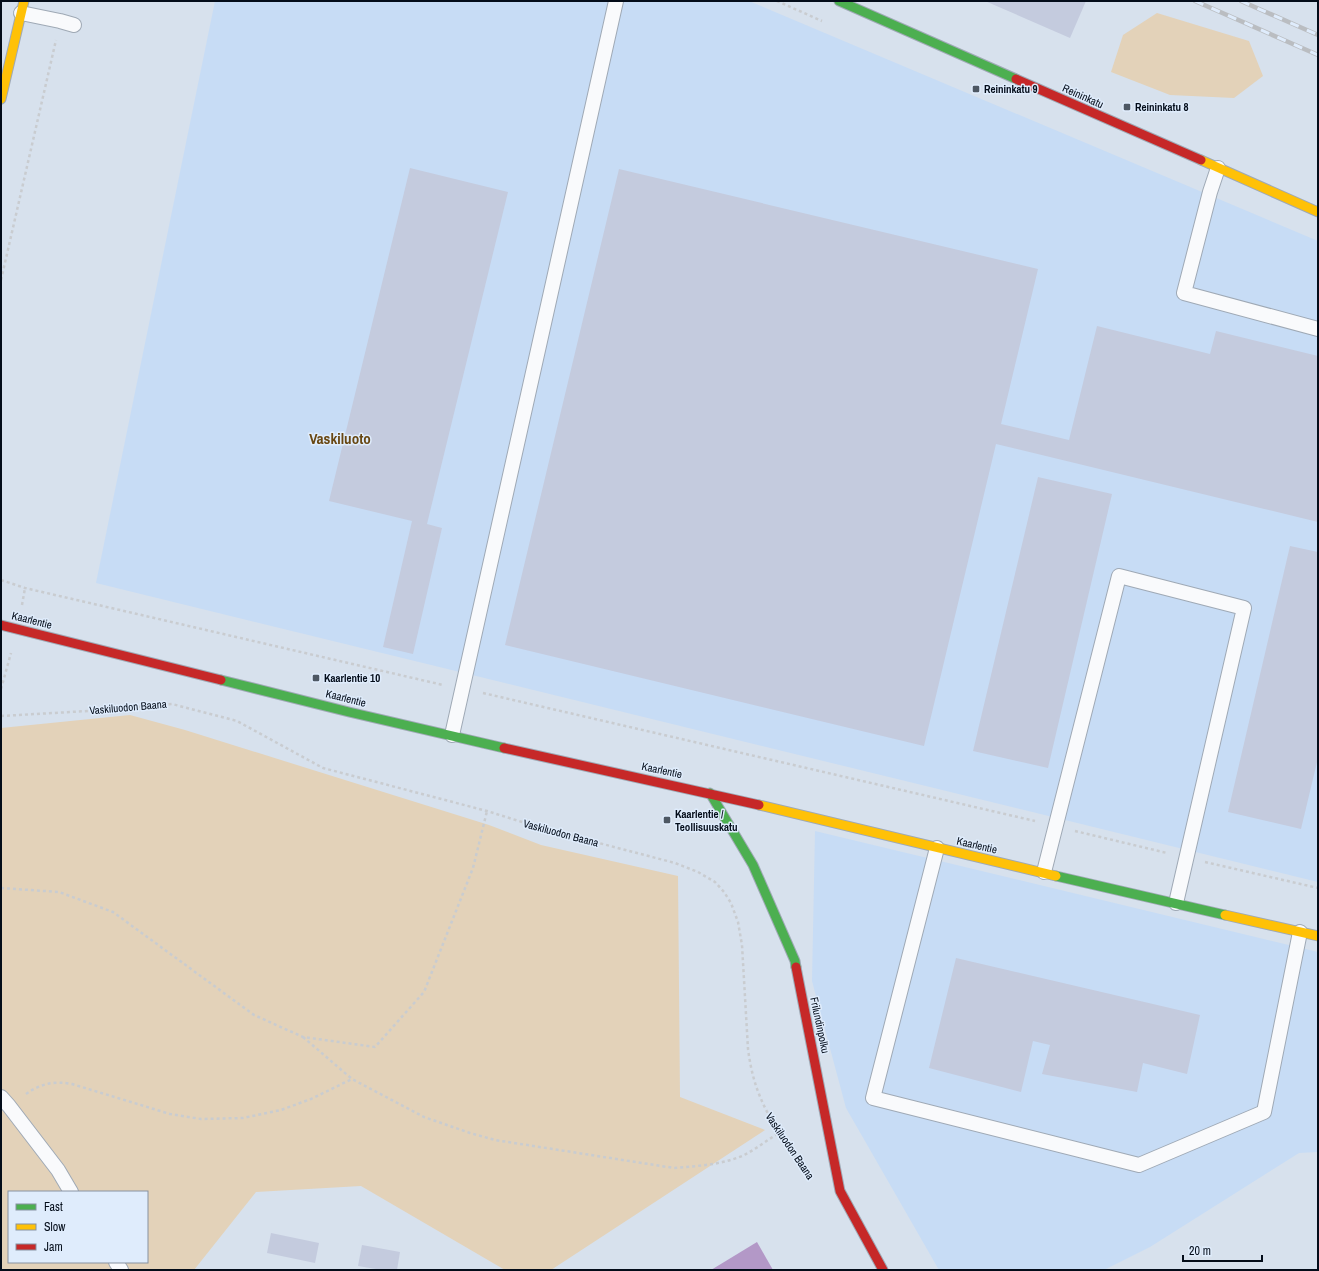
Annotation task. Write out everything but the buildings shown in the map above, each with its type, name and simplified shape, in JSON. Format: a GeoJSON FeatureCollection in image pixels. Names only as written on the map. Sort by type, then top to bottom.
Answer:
{"type":"FeatureCollection","features":[{"type":"Feature","properties":{"kind":"street","name":"Reininkatu"},"geometry":{"type":"LineString","coordinates":[[839,1],[1318,212]]}},
{"type":"Feature","properties":{"kind":"street"},"geometry":{"type":"LineString","coordinates":[[1,99],[22,7]]}},
{"type":"Feature","properties":{"kind":"street","name":"Kaarlentie"},"geometry":{"type":"LineString","coordinates":[[1,625],[349,712],[710,794],[1318,936]]}},
{"type":"Feature","properties":{"kind":"street","name":"Frilundinpolku"},"geometry":{"type":"LineString","coordinates":[[710,794],[754,865],[795,961],[840,1191],[883,1270]]}},
{"type":"Feature","properties":{"kind":"lane"},"geometry":{"type":"LineString","coordinates":[[452,735],[616,1]]}},
{"type":"Feature","properties":{"kind":"lane"},"geometry":{"type":"LineString","coordinates":[[22,7],[74,25]]}},
{"type":"Feature","properties":{"kind":"lane"},"geometry":{"type":"LineString","coordinates":[[1218,168],[1210,192],[1184,293],[1318,329]]}},
{"type":"Feature","properties":{"kind":"lane"},"geometry":{"type":"LineString","coordinates":[[1044,872],[1119,576],[1244,608],[1176,903]]}},
{"type":"Feature","properties":{"kind":"lane"},"geometry":{"type":"LineString","coordinates":[[937,848],[873,1098],[1139,1164],[1264,1112],[1300,932]]}},
{"type":"Feature","properties":{"kind":"lane"},"geometry":{"type":"LineString","coordinates":[[5,1101],[58,1170],[70,1191]]}},
{"type":"Feature","properties":{"kind":"path"},"geometry":{"type":"LineString","coordinates":[[1,280],[60,21]]}},
{"type":"Feature","properties":{"kind":"path"},"geometry":{"type":"LineString","coordinates":[[1,580],[25,588],[1318,888]]}},
{"type":"Feature","properties":{"kind":"path","name":"Vaskiluodon Baana"},"geometry":{"type":"LineString","coordinates":[[1,716],[172,704],[236,721],[323,768],[487,811],[538,827],[675,862],[709,878],[724,892],[731,903],[738,922],[742,945],[748,1049],[750,1064],[758,1094],[779,1133],[815,1183]]}},
{"type":"Feature","properties":{"kind":"path"},"geometry":{"type":"LineString","coordinates":[[1,888],[59,892],[113,912],[254,1015],[303,1037],[374,1047],[424,992],[473,868],[487,811]]}},
{"type":"Feature","properties":{"kind":"path"},"geometry":{"type":"LineString","coordinates":[[303,1037],[352,1079],[424,1117],[495,1140],[674,1168],[723,1162],[743,1155],[779,1133]]}},
{"type":"Feature","properties":{"kind":"path"},"geometry":{"type":"LineString","coordinates":[[5,1101],[45,1084],[60,1082],[72,1084],[170,1114],[202,1119],[244,1118],[281,1110],[311,1099],[352,1079]]}},
{"type":"Feature","properties":{"kind":"shaded area"},"geometry":{"type":"Polygon","coordinates":[[[215,1],[749,1],[1318,241],[1318,882],[96,583],[215,1]]]}},
{"type":"Feature","properties":{"kind":"shaded area"},"geometry":{"type":"Polygon","coordinates":[[[1157,13],[1249,41],[1263,76],[1234,98],[1170,95],[1111,72],[1123,35],[1157,13]]]}},
{"type":"Feature","properties":{"kind":"shaded area"},"geometry":{"type":"Polygon","coordinates":[[[130,715],[185,730],[489,825],[541,845],[678,876],[680,1097],[765,1130],[551,1270],[505,1270],[361,1186],[256,1192],[194,1270],[1,1270],[1,728],[130,715]]]}},
{"type":"Feature","properties":{"kind":"shaded area"},"geometry":{"type":"Polygon","coordinates":[[[815,831],[1318,952],[1318,1152],[1299,1153],[1150,1247],[1104,1270],[939,1270],[846,1108],[812,981],[815,831]]]}},
{"type":"Feature","properties":{"kind":"shaded area"},"geometry":{"type":"Polygon","coordinates":[[[757,1242],[773,1270],[711,1270],[757,1242]]]}},
{"type":"Feature","properties":{"kind":"railway"},"geometry":{"type":"LineString","coordinates":[[1195,1],[1318,55]]}},
{"type":"Feature","properties":{"kind":"railway"},"geometry":{"type":"LineString","coordinates":[[1241,1],[1318,35]]}},
{"type":"Feature","properties":{"kind":"traffic: fast"},"geometry":{"type":"LineString","coordinates":[[839,1],[1016,79]]}},
{"type":"Feature","properties":{"kind":"traffic: fast"},"geometry":{"type":"LineString","coordinates":[[221,680],[349,712],[504,748]]}},
{"type":"Feature","properties":{"kind":"traffic: fast"},"geometry":{"type":"LineString","coordinates":[[710,793],[753,865],[795,961],[796,967]]}},
{"type":"Feature","properties":{"kind":"traffic: fast"},"geometry":{"type":"LineString","coordinates":[[1056,876],[1225,915]]}},
{"type":"Feature","properties":{"kind":"traffic: slow"},"geometry":{"type":"LineString","coordinates":[[1,99],[24,1]]}},
{"type":"Feature","properties":{"kind":"traffic: slow"},"geometry":{"type":"LineString","coordinates":[[1201,160],[1318,212]]}},
{"type":"Feature","properties":{"kind":"traffic: slow"},"geometry":{"type":"LineString","coordinates":[[759,805],[1056,876]]}},
{"type":"Feature","properties":{"kind":"traffic: slow"},"geometry":{"type":"LineString","coordinates":[[1225,915],[1318,936]]}},
{"type":"Feature","properties":{"kind":"traffic: jam"},"geometry":{"type":"LineString","coordinates":[[1016,79],[1201,160]]}},
{"type":"Feature","properties":{"kind":"traffic: jam"},"geometry":{"type":"LineString","coordinates":[[1,625],[221,680]]}},
{"type":"Feature","properties":{"kind":"traffic: jam"},"geometry":{"type":"LineString","coordinates":[[504,748],[759,805]]}},
{"type":"Feature","properties":{"kind":"traffic: jam"},"geometry":{"type":"LineString","coordinates":[[796,967],[840,1191],[883,1270]]}},
{"type":"Feature","properties":{"kind":"place","name":"Reininkatu 9"},"geometry":{"type":"Point","coordinates":[976,89]}},
{"type":"Feature","properties":{"kind":"place","name":"Reininkatu 8"},"geometry":{"type":"Point","coordinates":[1127,107]}},
{"type":"Feature","properties":{"kind":"place","name":"Kaarlentie 10"},"geometry":{"type":"Point","coordinates":[316,678]}},
{"type":"Feature","properties":{"kind":"place","name":"Kaarlentie / Teollisuuskatu"},"geometry":{"type":"Point","coordinates":[667,820]}},
{"type":"Feature","properties":{"kind":"district","name":"Vaskiluoto"},"geometry":{"type":"Point","coordinates":[340,439]}}]}
